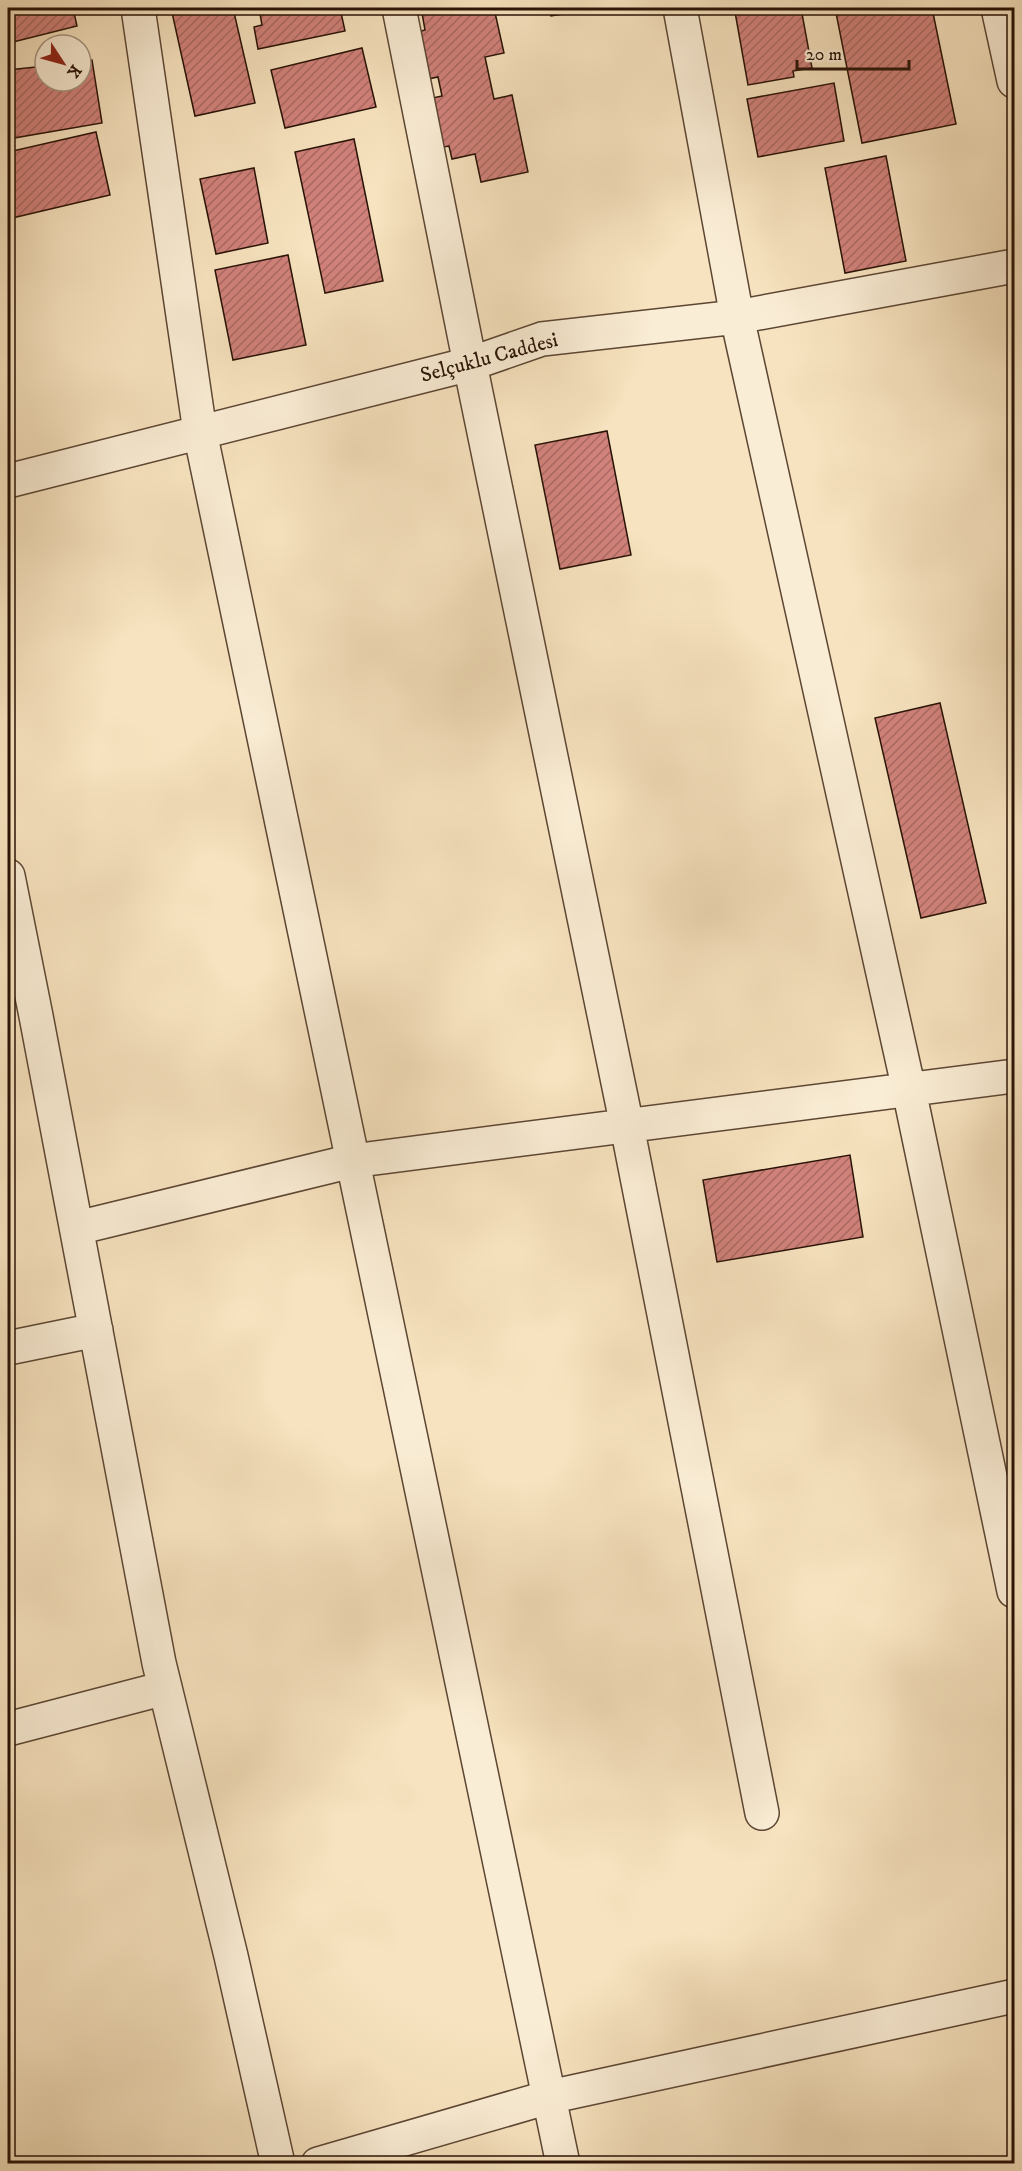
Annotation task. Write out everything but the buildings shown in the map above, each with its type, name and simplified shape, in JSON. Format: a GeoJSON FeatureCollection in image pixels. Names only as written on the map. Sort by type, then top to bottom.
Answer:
{"type":"FeatureCollection","features":[{"type":"Feature","properties":{"kind":"street"},"geometry":{"type":"LineString","coordinates":[[138,8],[200,432],[563,2163]]}},
{"type":"Feature","properties":{"kind":"street"},"geometry":{"type":"LineString","coordinates":[[399,8],[627,1126],[762,1813]]}},
{"type":"Feature","properties":{"kind":"street"},"geometry":{"type":"LineString","coordinates":[[680,8],[737,317],[909,1090],[1014,1591]]}},
{"type":"Feature","properties":{"kind":"street"},"geometry":{"type":"LineString","coordinates":[[998,8],[1014,81]]}},
{"type":"Feature","properties":{"kind":"street","name":"Selçuklu Caddesi"},"geometry":{"type":"LineString","coordinates":[[8,481],[470,364],[542,339],[737,317],[1014,266]]}},
{"type":"Feature","properties":{"kind":"street"},"geometry":{"type":"LineString","coordinates":[[8,876],[165,1688],[231,1956],[278,2163]]}},
{"type":"Feature","properties":{"kind":"street"},"geometry":{"type":"LineString","coordinates":[[77,1228],[352,1161],[1014,1076]]}},
{"type":"Feature","properties":{"kind":"street"},"geometry":{"type":"LineString","coordinates":[[8,1348],[96,1330]]}},
{"type":"Feature","properties":{"kind":"street"},"geometry":{"type":"LineString","coordinates":[[8,1729],[165,1688]]}},
{"type":"Feature","properties":{"kind":"street"},"geometry":{"type":"LineString","coordinates":[[318,2163],[549,2097],[1014,1996]]}}]}
